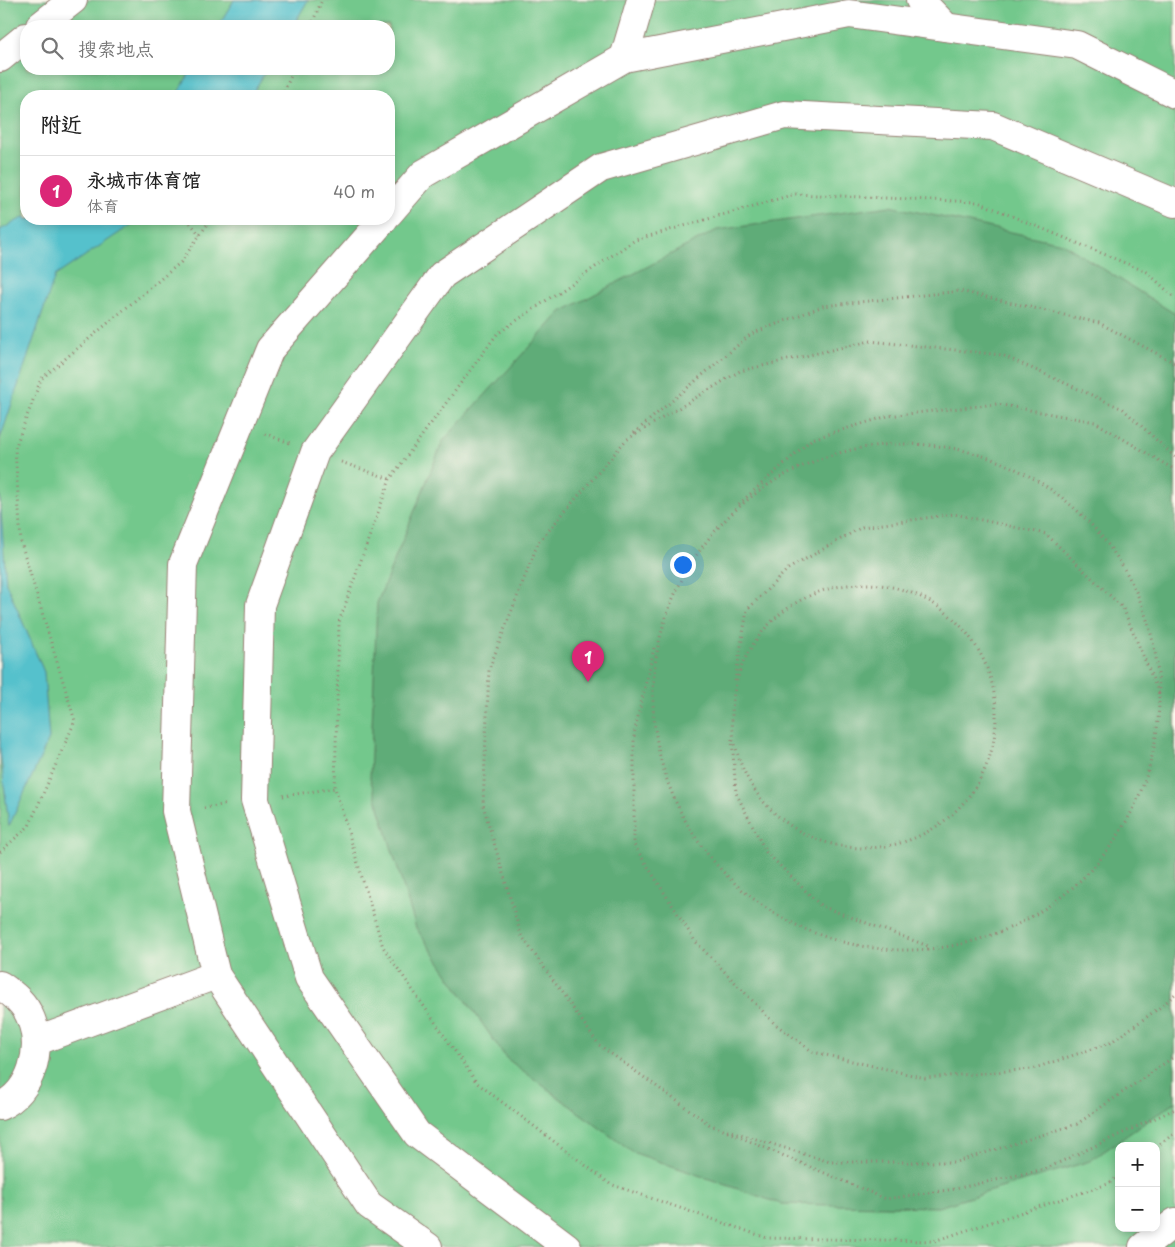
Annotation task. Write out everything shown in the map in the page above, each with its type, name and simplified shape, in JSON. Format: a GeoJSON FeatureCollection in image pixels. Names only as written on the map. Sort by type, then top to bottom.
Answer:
{"type":"FeatureCollection","features":[{"type":"Feature","properties":{"kind":"street"},"geometry":{"type":"LineString","coordinates":[[48,20],[73,0]]}},
{"type":"Feature","properties":{"kind":"street"},"geometry":{"type":"LineString","coordinates":[[624,58],[641,0]]}},
{"type":"Feature","properties":{"kind":"street"},"geometry":{"type":"LineString","coordinates":[[920,0],[946,28]]}},
{"type":"Feature","properties":{"kind":"street"},"geometry":{"type":"LineString","coordinates":[[395,206],[422,174],[624,58],[849,14],[1077,45],[1175,94]]}},
{"type":"Feature","properties":{"kind":"street"},"geometry":{"type":"LineString","coordinates":[[0,58],[20,42]]}},
{"type":"Feature","properties":{"kind":"street"},"geometry":{"type":"LineString","coordinates":[[567,1247],[418,1134],[309,978],[255,800],[260,605],[315,452],[442,275],[601,168],[784,116],[993,126],[1175,202]]}},
{"type":"Feature","properties":{"kind":"street"},"geometry":{"type":"LineString","coordinates":[[379,225],[270,349],[183,564],[176,812],[216,975],[369,1205],[428,1247]]}},
{"type":"Feature","properties":{"kind":"street"},"geometry":{"type":"LineString","coordinates":[[36,1041],[216,975]]}},
{"type":"Feature","properties":{"kind":"street"},"geometry":{"type":"LineString","coordinates":[[0,984],[18,997],[31,1018],[36,1041],[34,1065],[23,1087],[0,1106]]}},
{"type":"Feature","properties":{"kind":"street"},"geometry":{"type":"LineString","coordinates":[[1143,1247],[1175,1222]]}},
{"type":"Feature","properties":{"kind":"path"},"geometry":{"type":"LineString","coordinates":[[314,20],[322,0]]}},
{"type":"Feature","properties":{"kind":"path"},"geometry":{"type":"LineString","coordinates":[[285,90],[291,75]]}},
{"type":"Feature","properties":{"kind":"path"},"geometry":{"type":"LineString","coordinates":[[1115,1179],[1108,1184],[934,1241],[767,1238],[610,1184],[477,1084],[382,947],[335,788],[339,622],[390,479],[497,334],[635,240],[795,194],[978,202],[1147,272],[1175,298]]}},
{"type":"Feature","properties":{"kind":"path"},"geometry":{"type":"LineString","coordinates":[[192,225],[200,236]]}},
{"type":"Feature","properties":{"kind":"path"},"geometry":{"type":"LineString","coordinates":[[0,852],[29,826],[75,721],[21,543],[15,448],[41,379],[181,262],[207,225]]}},
{"type":"Feature","properties":{"kind":"path"},"geometry":{"type":"LineString","coordinates":[[1175,363],[1099,323],[960,291],[823,306],[751,334],[626,440],[538,543],[489,669],[483,804],[521,935],[600,1045],[710,1124],[886,1199],[955,1189],[1045,1169],[1175,1109]]}},
{"type":"Feature","properties":{"kind":"path"},"geometry":{"type":"LineString","coordinates":[[626,440],[740,371],[870,341],[1002,355],[1123,409],[1175,456]]}},
{"type":"Feature","properties":{"kind":"path"},"geometry":{"type":"LineString","coordinates":[[1175,470],[1094,422],[997,404],[888,416],[812,439],[729,512],[684,570],[657,638],[634,734],[634,845],[695,940],[774,1023],[814,1052],[925,1078],[1032,1069],[1110,1043],[1175,994]]}},
{"type":"Feature","properties":{"kind":"path"},"geometry":{"type":"LineString","coordinates":[[657,638],[651,723],[674,805],[722,875],[791,925],[873,950],[959,946],[1038,915],[1103,859],[1146,785],[1162,701],[1149,616],[1109,541],[1047,483],[968,449],[883,442],[800,465],[729,512]]}},
{"type":"Feature","properties":{"kind":"path"},"geometry":{"type":"LineString","coordinates":[[930,947],[821,906],[766,852],[736,793],[732,732],[734,686],[748,610],[788,569],[862,527],[954,514],[1046,534],[1122,608],[1162,701]]}},
{"type":"Feature","properties":{"kind":"path"},"geometry":{"type":"LineString","coordinates":[[732,732],[744,772],[767,807],[801,832],[817,838],[841,846],[884,847],[924,834],[958,809],[983,774],[996,734],[995,692],[980,649],[951,615],[911,592],[867,583],[822,590],[782,611],[752,645],[734,686]]}},
{"type":"Feature","properties":{"kind":"path"},"geometry":{"type":"LineString","coordinates":[[710,1124],[830,1162],[956,1162],[1077,1124],[1175,1056]]}},
{"type":"Feature","properties":{"kind":"path"},"geometry":{"type":"LineString","coordinates":[[1160,1144],[1175,1133]]}},
{"type":"Feature","properties":{"kind":"green space"},"geometry":{"type":"Polygon","coordinates":[[[0,0],[1175,0],[1175,1247],[0,1247],[0,0]]]}},
{"type":"Feature","properties":{"kind":"green space"},"geometry":{"type":"Polygon","coordinates":[[[890,206],[1062,243],[1175,314],[1175,1102],[1090,1161],[938,1207],[781,1204],[632,1152],[506,1058],[416,928],[370,778],[377,603],[443,441],[561,312],[717,230],[890,206]]]}},
{"type":"Feature","properties":{"kind":"water"},"geometry":{"type":"Polygon","coordinates":[[[234,0],[308,0],[296,20],[222,20],[234,0]]]}},
{"type":"Feature","properties":{"kind":"water"},"geometry":{"type":"Polygon","coordinates":[[[188,75],[263,75],[255,90],[180,90],[188,75]]]}},
{"type":"Feature","properties":{"kind":"water"},"geometry":{"type":"Polygon","coordinates":[[[20,219],[20,225],[131,225],[55,276],[0,439],[0,230],[20,219]]]}},
{"type":"Feature","properties":{"kind":"water"},"geometry":{"type":"Polygon","coordinates":[[[0,496],[6,583],[44,672],[49,739],[9,826],[0,751],[0,496]]]}},
{"type":"Feature","properties":{"kind":"place","name":"永城市体育馆"},"geometry":{"type":"Point","coordinates":[588,682]}}]}
